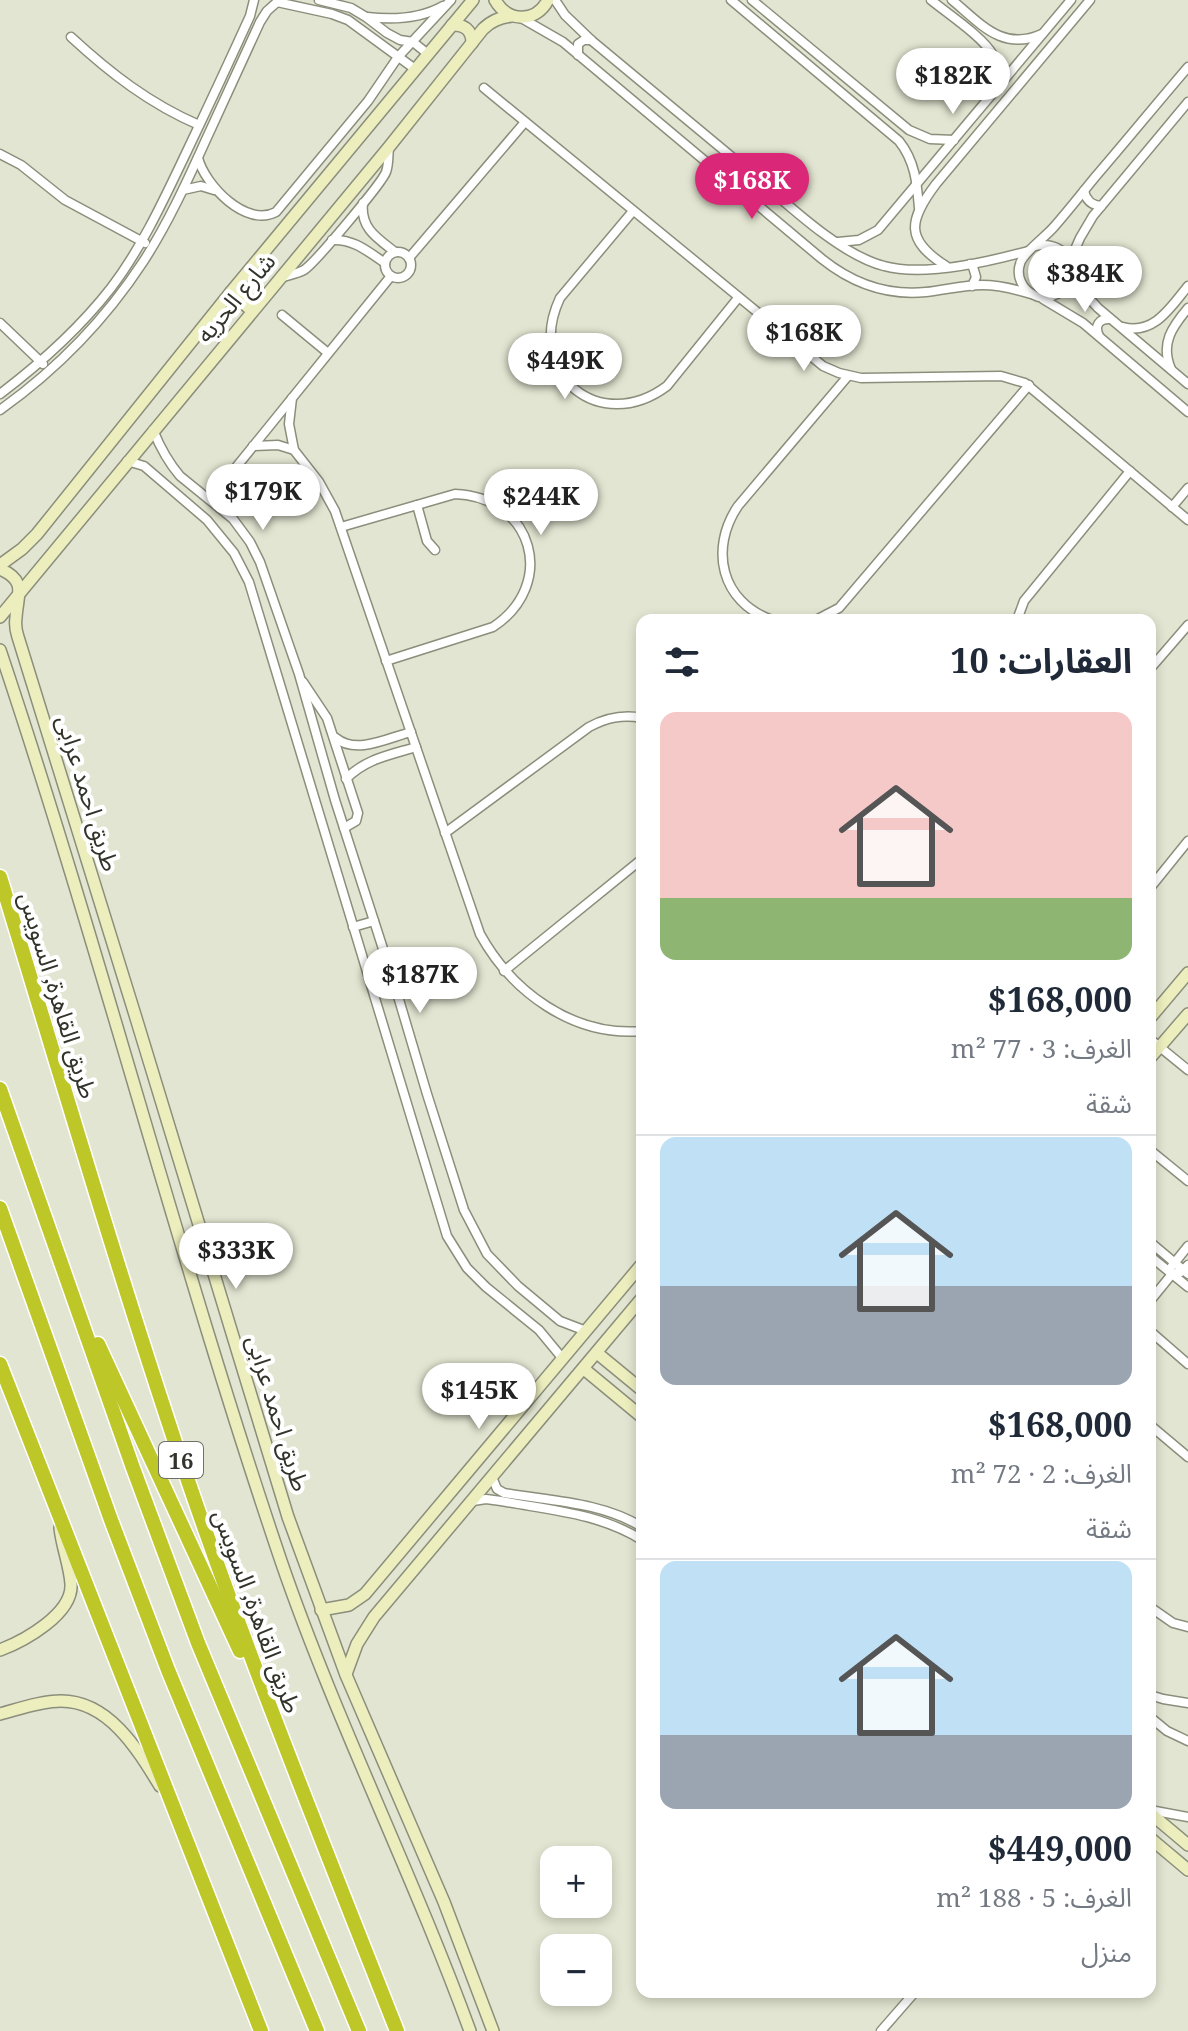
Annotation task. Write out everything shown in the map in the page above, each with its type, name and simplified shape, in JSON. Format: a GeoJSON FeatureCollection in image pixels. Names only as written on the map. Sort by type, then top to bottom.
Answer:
{"type":"FeatureCollection","features":[{"type":"Feature","properties":{"kind":"highway","name":"طريق القاهرة, السويس"},"geometry":{"type":"LineString","coordinates":[[0,877],[126,1293],[192,1492],[270,1709],[397,2031]]}},
{"type":"Feature","properties":{"kind":"highway","name":"16"},"geometry":{"type":"LineString","coordinates":[[0,1089],[198,1643],[359,2031]]}},
{"type":"Feature","properties":{"kind":"highway"},"geometry":{"type":"LineString","coordinates":[[0,1208],[91,1466],[163,1657],[317,2031]]}},
{"type":"Feature","properties":{"kind":"highway"},"geometry":{"type":"LineString","coordinates":[[72,1291],[270,1709]]}},
{"type":"Feature","properties":{"kind":"highway"},"geometry":{"type":"LineString","coordinates":[[0,1364],[261,2031]]}},
{"type":"Feature","properties":{"kind":"street"},"geometry":{"type":"LineString","coordinates":[[0,394],[69,336],[102,299],[142,242],[256,0],[266,4],[278,2],[348,20],[415,69]]}},
{"type":"Feature","properties":{"kind":"street"},"geometry":{"type":"LineString","coordinates":[[319,0],[343,5],[400,40],[413,42],[428,54]]}},
{"type":"Feature","properties":{"kind":"street","name":"شارع الحريه"},"geometry":{"type":"LineString","coordinates":[[0,567],[37,534],[231,292],[473,0]]}},
{"type":"Feature","properties":{"kind":"street"},"geometry":{"type":"LineString","coordinates":[[495,0],[501,9],[563,42],[833,268],[870,286],[898,292],[996,286],[1047,298],[1062,291],[1068,285],[1071,265],[1086,226],[1188,102]]}},
{"type":"Feature","properties":{"kind":"street","name":"شارع الحريه"},"geometry":{"type":"LineString","coordinates":[[0,617],[490,22],[500,17],[538,13],[548,0]]}},
{"type":"Feature","properties":{"kind":"street"},"geometry":{"type":"LineString","coordinates":[[555,0],[565,15],[591,40],[787,203],[861,258],[887,267],[916,269],[970,264],[1043,245],[1059,249],[1087,296],[1188,384]]}},
{"type":"Feature","properties":{"kind":"street"},"geometry":{"type":"LineString","coordinates":[[731,0],[899,141],[912,161],[917,184],[919,210],[915,228],[920,245],[946,267]]}},
{"type":"Feature","properties":{"kind":"street"},"geometry":{"type":"LineString","coordinates":[[931,0],[992,53],[997,64],[998,87]]}},
{"type":"Feature","properties":{"kind":"street"},"geometry":{"type":"LineString","coordinates":[[952,0],[995,35],[1014,40],[1043,34]]}},
{"type":"Feature","properties":{"kind":"street"},"geometry":{"type":"LineString","coordinates":[[919,210],[936,184],[1090,0]]}},
{"type":"Feature","properties":{"kind":"street"},"geometry":{"type":"LineString","coordinates":[[0,410],[50,371],[80,342],[107,312],[152,247],[183,190],[260,22],[278,2]]}},
{"type":"Feature","properties":{"kind":"street"},"geometry":{"type":"LineString","coordinates":[[198,158],[205,177],[240,209],[262,217],[276,212],[368,101],[398,57],[449,2]]}},
{"type":"Feature","properties":{"kind":"street"},"geometry":{"type":"LineString","coordinates":[[366,17],[409,18],[436,11],[449,2]]}},
{"type":"Feature","properties":{"kind":"street"},"geometry":{"type":"LineString","coordinates":[[751,17],[756,3],[909,130],[930,139],[954,140]]}},
{"type":"Feature","properties":{"kind":"street"},"geometry":{"type":"LineString","coordinates":[[836,242],[859,240],[878,230],[1069,3],[1077,15]]}},
{"type":"Feature","properties":{"kind":"street"},"geometry":{"type":"LineString","coordinates":[[452,25],[467,28],[472,43]]}},
{"type":"Feature","properties":{"kind":"street"},"geometry":{"type":"LineString","coordinates":[[979,40],[988,38],[987,29]]}},
{"type":"Feature","properties":{"kind":"street"},"geometry":{"type":"LineString","coordinates":[[71,37],[141,95],[199,125]]}},
{"type":"Feature","properties":{"kind":"street"},"geometry":{"type":"LineString","coordinates":[[578,55],[578,44],[591,40]]}},
{"type":"Feature","properties":{"kind":"street"},"geometry":{"type":"LineString","coordinates":[[1188,67],[1061,220],[1019,264],[1025,288],[1070,314],[1099,336],[1188,412]]}},
{"type":"Feature","properties":{"kind":"street"},"geometry":{"type":"LineString","coordinates":[[484,88],[816,361],[831,370],[861,378],[1001,376],[1018,380],[1029,385],[1188,520]]}},
{"type":"Feature","properties":{"kind":"street"},"geometry":{"type":"LineString","coordinates":[[665,127],[678,112]]}},
{"type":"Feature","properties":{"kind":"street"},"geometry":{"type":"LineString","coordinates":[[409,258],[525,122]]}},
{"type":"Feature","properties":{"kind":"street"},"geometry":{"type":"LineString","coordinates":[[899,141],[907,138],[909,130]]}},
{"type":"Feature","properties":{"kind":"street"},"geometry":{"type":"LineString","coordinates":[[280,278],[308,267],[363,203],[387,170],[389,147]]}},
{"type":"Feature","properties":{"kind":"street"},"geometry":{"type":"LineString","coordinates":[[0,154],[21,165],[73,205],[152,247]]}},
{"type":"Feature","properties":{"kind":"street"},"geometry":{"type":"LineString","coordinates":[[183,190],[201,186],[219,192]]}},
{"type":"Feature","properties":{"kind":"street"},"geometry":{"type":"LineString","coordinates":[[1084,191],[1087,200],[1101,206]]}},
{"type":"Feature","properties":{"kind":"street"},"geometry":{"type":"LineString","coordinates":[[363,203],[363,219],[369,230],[395,252],[409,258],[411,265],[408,273],[398,278],[386,271],[385,263],[388,256],[395,252]]}},
{"type":"Feature","properties":{"kind":"street"},"geometry":{"type":"LineString","coordinates":[[774,219],[787,203]]}},
{"type":"Feature","properties":{"kind":"street"},"geometry":{"type":"LineString","coordinates":[[633,211],[560,298],[553,313],[550,338],[555,363],[577,390],[605,404],[622,405],[654,396],[667,386],[738,298]]}},
{"type":"Feature","properties":{"kind":"street"},"geometry":{"type":"LineString","coordinates":[[357,244],[369,230]]}},
{"type":"Feature","properties":{"kind":"street"},"geometry":{"type":"LineString","coordinates":[[332,240],[357,244],[385,263]]}},
{"type":"Feature","properties":{"kind":"street"},"geometry":{"type":"LineString","coordinates":[[970,264],[976,277],[972,286]]}},
{"type":"Feature","properties":{"kind":"street"},"geometry":{"type":"LineString","coordinates":[[229,476],[391,276]]}},
{"type":"Feature","properties":{"kind":"street"},"geometry":{"type":"LineString","coordinates":[[1118,326],[1128,329],[1149,327],[1188,286]]}},
{"type":"Feature","properties":{"kind":"street"},"geometry":{"type":"LineString","coordinates":[[231,292],[252,311]]}},
{"type":"Feature","properties":{"kind":"street"},"geometry":{"type":"LineString","coordinates":[[1172,306],[1174,312],[1185,312]]}},
{"type":"Feature","properties":{"kind":"street"},"geometry":{"type":"LineString","coordinates":[[1171,370],[1165,350],[1167,341],[1170,331],[1185,312]]}},
{"type":"Feature","properties":{"kind":"street"},"geometry":{"type":"LineString","coordinates":[[282,315],[328,353]]}},
{"type":"Feature","properties":{"kind":"street"},"geometry":{"type":"LineString","coordinates":[[1099,336],[1098,323],[1110,319]]}},
{"type":"Feature","properties":{"kind":"street"},"geometry":{"type":"LineString","coordinates":[[0,323],[50,371]]}},
{"type":"Feature","properties":{"kind":"street"},"geometry":{"type":"LineString","coordinates":[[759,614],[743,602],[728,580],[722,555],[725,529],[738,506],[848,376]]}},
{"type":"Feature","properties":{"kind":"street"},"geometry":{"type":"LineString","coordinates":[[828,614],[839,608],[1029,385]]}},
{"type":"Feature","properties":{"kind":"street"},"geometry":{"type":"LineString","coordinates":[[292,398],[289,424],[294,450],[327,495],[341,527],[480,934],[504,971],[525,991],[562,1015],[603,1029],[636,1032]]}},
{"type":"Feature","properties":{"kind":"street"},"geometry":{"type":"LineString","coordinates":[[153,430],[173,468],[239,526],[256,552],[299,674],[464,1210],[487,1254],[518,1286],[560,1321],[586,1331]]}},
{"type":"Feature","properties":{"kind":"street"},"geometry":{"type":"LineString","coordinates":[[253,446],[270,444],[294,450]]}},
{"type":"Feature","properties":{"kind":"street"},"geometry":{"type":"LineString","coordinates":[[127,461],[144,466],[207,520],[234,553],[249,582],[447,1236],[467,1268],[539,1330],[563,1359]]}},
{"type":"Feature","properties":{"kind":"street"},"geometry":{"type":"LineString","coordinates":[[1019,614],[1024,601],[1130,471]]}},
{"type":"Feature","properties":{"kind":"street"},"geometry":{"type":"LineString","coordinates":[[1172,507],[1188,488]]}},
{"type":"Feature","properties":{"kind":"street"},"geometry":{"type":"LineString","coordinates":[[341,527],[455,494],[484,498],[497,505],[509,514],[525,538],[530,567],[528,582],[523,596],[505,619],[493,627],[386,661]]}},
{"type":"Feature","properties":{"kind":"street"},"geometry":{"type":"LineString","coordinates":[[417,505],[427,541],[435,550]]}},
{"type":"Feature","properties":{"kind":"street"},"geometry":{"type":"LineString","coordinates":[[37,534],[55,549]]}},
{"type":"Feature","properties":{"kind":"street"},"geometry":{"type":"LineString","coordinates":[[0,567],[13,576],[20,592]]}},
{"type":"Feature","properties":{"kind":"street"},"geometry":{"type":"LineString","coordinates":[[251,593],[267,582]]}},
{"type":"Feature","properties":{"kind":"street","name":"طريق احمد عرابى"},"geometry":{"type":"LineString","coordinates":[[20,592],[16,618],[18,637],[288,1517],[346,1675],[428,1862],[493,2031]]}},
{"type":"Feature","properties":{"kind":"street"},"geometry":{"type":"LineString","coordinates":[[1156,662],[1188,625]]}},
{"type":"Feature","properties":{"kind":"street","name":"طريق احمد عرابى"},"geometry":{"type":"LineString","coordinates":[[0,650],[75,884],[167,1198],[277,1550],[315,1655],[470,2031]]}},
{"type":"Feature","properties":{"kind":"street"},"geometry":{"type":"LineString","coordinates":[[299,674],[321,707],[333,734],[358,813],[356,821],[344,828]]}},
{"type":"Feature","properties":{"kind":"street"},"geometry":{"type":"LineString","coordinates":[[445,833],[589,727],[617,716],[636,718]]}},
{"type":"Feature","properties":{"kind":"street"},"geometry":{"type":"LineString","coordinates":[[333,734],[348,746],[411,732]]}},
{"type":"Feature","properties":{"kind":"street"},"geometry":{"type":"LineString","coordinates":[[362,745],[368,762]]}},
{"type":"Feature","properties":{"kind":"street"},"geometry":{"type":"LineString","coordinates":[[346,779],[368,762],[416,747]]}},
{"type":"Feature","properties":{"kind":"street"},"geometry":{"type":"LineString","coordinates":[[1156,881],[1188,841]]}},
{"type":"Feature","properties":{"kind":"street"},"geometry":{"type":"LineString","coordinates":[[504,971],[636,864]]}},
{"type":"Feature","properties":{"kind":"street"},"geometry":{"type":"LineString","coordinates":[[353,927],[374,921]]}},
{"type":"Feature","properties":{"kind":"street"},"geometry":{"type":"LineString","coordinates":[[1156,1011],[1188,973]]}},
{"type":"Feature","properties":{"kind":"street"},"geometry":{"type":"LineString","coordinates":[[1156,1042],[1188,1014]]}},
{"type":"Feature","properties":{"kind":"street"},"geometry":{"type":"LineString","coordinates":[[1156,1044],[1188,1070]]}},
{"type":"Feature","properties":{"kind":"street"},"geometry":{"type":"LineString","coordinates":[[1156,1155],[1188,1181]]}},
{"type":"Feature","properties":{"kind":"street"},"geometry":{"type":"LineString","coordinates":[[1156,1294],[1172,1274],[1174,1262],[1188,1246]]}},
{"type":"Feature","properties":{"kind":"street"},"geometry":{"type":"LineString","coordinates":[[1156,1247],[1186,1270],[1172,1274]]}},
{"type":"Feature","properties":{"kind":"street"},"geometry":{"type":"LineString","coordinates":[[1156,1261],[1188,1287]]}},
{"type":"Feature","properties":{"kind":"street"},"geometry":{"type":"LineString","coordinates":[[321,1610],[341,1608],[358,1600],[636,1272]]}},
{"type":"Feature","properties":{"kind":"street"},"geometry":{"type":"LineString","coordinates":[[519,1314],[532,1298]]}},
{"type":"Feature","properties":{"kind":"street"},"geometry":{"type":"LineString","coordinates":[[346,1675],[362,1635],[408,1575],[636,1305]]}},
{"type":"Feature","properties":{"kind":"street"},"geometry":{"type":"LineString","coordinates":[[1156,1336],[1188,1364]]}},
{"type":"Feature","properties":{"kind":"street"},"geometry":{"type":"LineString","coordinates":[[597,1353],[636,1385]]}},
{"type":"Feature","properties":{"kind":"street"},"geometry":{"type":"LineString","coordinates":[[584,1369],[636,1412]]}},
{"type":"Feature","properties":{"kind":"street"},"geometry":{"type":"LineString","coordinates":[[239,1428],[259,1423]]}},
{"type":"Feature","properties":{"kind":"street"},"geometry":{"type":"LineString","coordinates":[[1156,1430],[1188,1457]]}},
{"type":"Feature","properties":{"kind":"street"},"geometry":{"type":"LineString","coordinates":[[492,1477],[494,1485],[504,1493],[595,1507],[636,1524]]}},
{"type":"Feature","properties":{"kind":"street"},"geometry":{"type":"LineString","coordinates":[[473,1501],[493,1500],[596,1518],[636,1537]]}},
{"type":"Feature","properties":{"kind":"street"},"geometry":{"type":"LineString","coordinates":[[0,1650],[23,1640],[43,1626],[68,1600],[71,1585],[59,1515]]}},
{"type":"Feature","properties":{"kind":"street"},"geometry":{"type":"LineString","coordinates":[[392,1562],[408,1575]]}},
{"type":"Feature","properties":{"kind":"street"},"geometry":{"type":"LineString","coordinates":[[1156,1611],[1173,1623],[1188,1627]]}},
{"type":"Feature","properties":{"kind":"street"},"geometry":{"type":"LineString","coordinates":[[1156,1697],[1188,1703]]}},
{"type":"Feature","properties":{"kind":"street"},"geometry":{"type":"LineString","coordinates":[[0,1714],[49,1702],[63,1701],[90,1707],[126,1738],[172,1806]]}},
{"type":"Feature","properties":{"kind":"street"},"geometry":{"type":"LineString","coordinates":[[1156,1722],[1188,1741]]}},
{"type":"Feature","properties":{"kind":"street"},"geometry":{"type":"LineString","coordinates":[[1156,1813],[1188,1817]]}},
{"type":"Feature","properties":{"kind":"street"},"geometry":{"type":"LineString","coordinates":[[1156,1817],[1188,1845]]}},
{"type":"Feature","properties":{"kind":"street"},"geometry":{"type":"LineString","coordinates":[[1156,1843],[1188,1870]]}},
{"type":"Feature","properties":{"kind":"street"},"geometry":{"type":"LineString","coordinates":[[439,1950],[460,1941]]}},
{"type":"Feature","properties":{"kind":"street"},"geometry":{"type":"LineString","coordinates":[[881,2031],[910,1998]]}}]}
